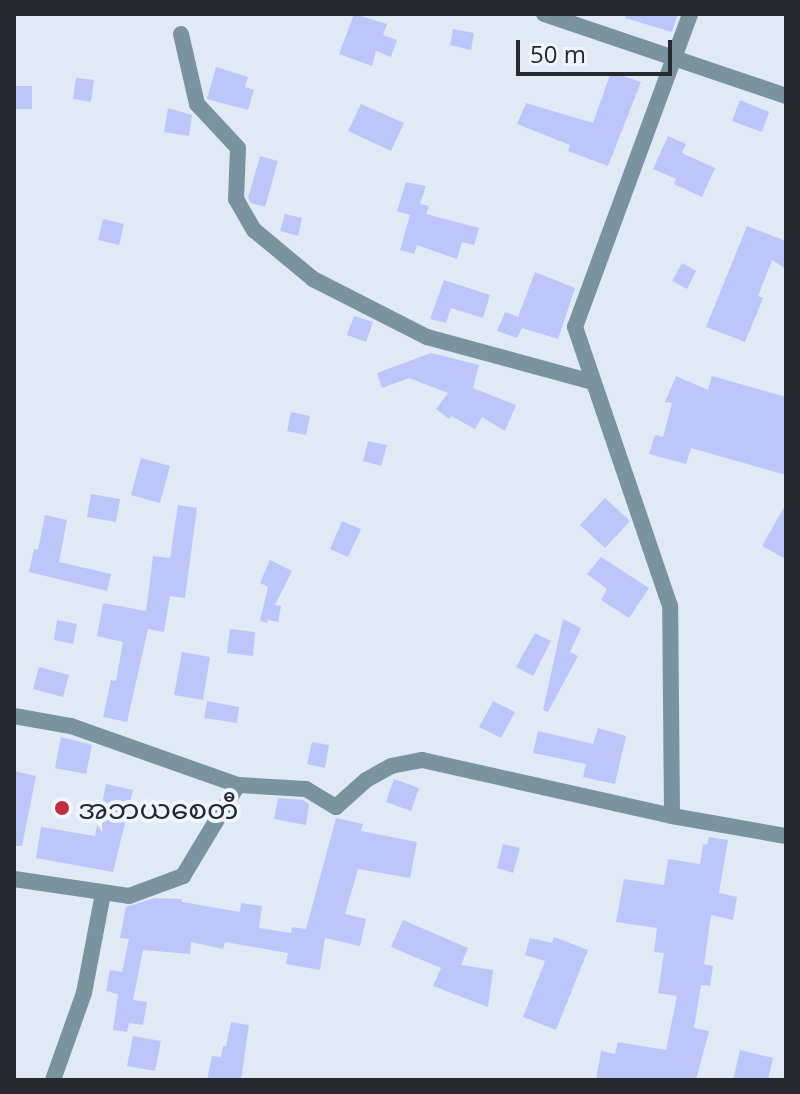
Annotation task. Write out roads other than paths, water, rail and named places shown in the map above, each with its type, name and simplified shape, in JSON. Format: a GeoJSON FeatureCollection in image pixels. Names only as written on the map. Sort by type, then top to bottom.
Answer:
{"type":"FeatureCollection","features":[{"type":"Feature","properties":{"kind":"street"},"geometry":{"type":"LineString","coordinates":[[544,14],[786,96]]}},
{"type":"Feature","properties":{"kind":"street"},"geometry":{"type":"LineString","coordinates":[[672,816],[670,606],[575,327],[690,14]]}},
{"type":"Feature","properties":{"kind":"street"},"geometry":{"type":"LineString","coordinates":[[181,34],[197,104],[238,148],[236,199],[254,230],[313,279],[427,337],[593,382]]}},
{"type":"Feature","properties":{"kind":"street"},"geometry":{"type":"LineString","coordinates":[[14,716],[71,726],[238,785],[306,789],[336,807],[366,780],[391,766],[422,760],[672,816],[786,836]]}},
{"type":"Feature","properties":{"kind":"street"},"geometry":{"type":"LineString","coordinates":[[14,879],[129,896],[183,876],[238,785]]}},
{"type":"Feature","properties":{"kind":"street"},"geometry":{"type":"LineString","coordinates":[[53,1080],[84,993],[103,893]]}},
{"type":"Feature","properties":{"kind":"place","name":"အဘယစေတီ"},"geometry":{"type":"Point","coordinates":[62,808]}}]}
